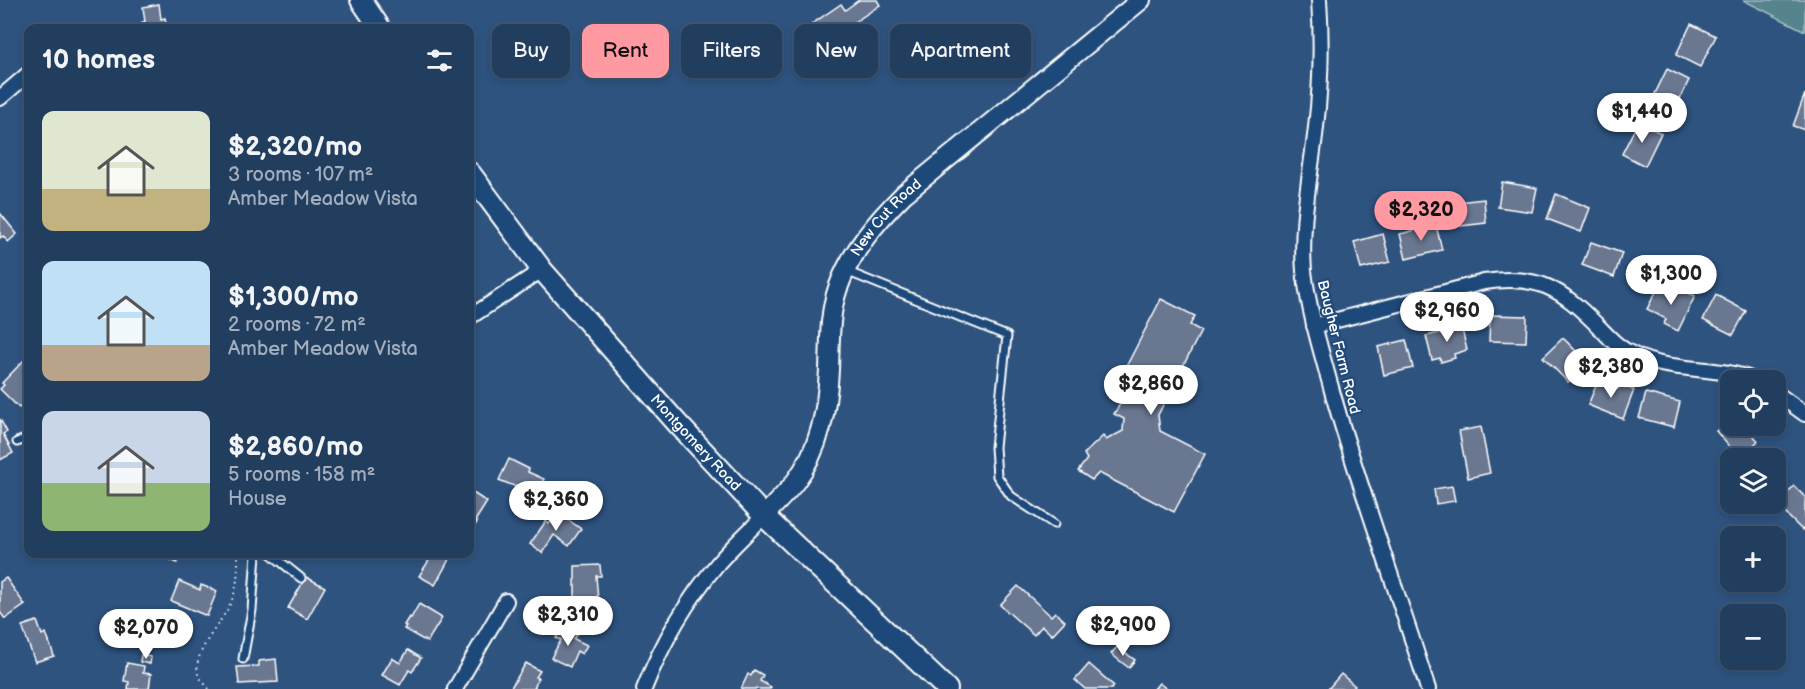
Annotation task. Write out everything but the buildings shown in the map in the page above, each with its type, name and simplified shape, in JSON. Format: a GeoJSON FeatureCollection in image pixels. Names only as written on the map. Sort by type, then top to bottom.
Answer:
{"type":"FeatureCollection","features":[{"type":"Feature","properties":{"kind":"main road"},"geometry":{"type":"LineString","coordinates":[[361,0],[377,24]]}},
{"type":"Feature","properties":{"kind":"main road","name":"Montgomery Road"},"geometry":{"type":"LineString","coordinates":[[474,178],[542,270],[677,423],[764,516],[947,689]]}},
{"type":"Feature","properties":{"kind":"street","name":"New Cut Road"},"geometry":{"type":"LineString","coordinates":[[764,516],[795,482],[813,453],[825,419],[830,332],[838,288],[852,257],[877,221],[904,194],[1141,0]]}},
{"type":"Feature","properties":{"kind":"street","name":"Baugher Farm Road"},"geometry":{"type":"LineString","coordinates":[[1318,0],[1321,69],[1304,234],[1304,270],[1314,326],[1346,441],[1428,689]]}},
{"type":"Feature","properties":{"kind":"street"},"geometry":{"type":"LineString","coordinates":[[0,98],[24,77]]}},
{"type":"Feature","properties":{"kind":"street"},"geometry":{"type":"LineString","coordinates":[[474,314],[542,270]]}},
{"type":"Feature","properties":{"kind":"street"},"geometry":{"type":"LineString","coordinates":[[1314,326],[1484,282],[1503,279],[1522,280],[1557,291],[1574,302],[1615,344],[1642,359],[1659,364],[1720,370]]}},
{"type":"Feature","properties":{"kind":"street"},"geometry":{"type":"LineString","coordinates":[[1786,400],[1804,414]]}},
{"type":"Feature","properties":{"kind":"street"},"geometry":{"type":"LineString","coordinates":[[644,689],[663,647],[692,597],[719,562],[764,516]]}},
{"type":"Feature","properties":{"kind":"street"},"geometry":{"type":"LineString","coordinates":[[455,689],[506,602]]}},
{"type":"Feature","properties":{"kind":"lane"},"geometry":{"type":"LineString","coordinates":[[846,271],[1007,336],[995,447],[997,476],[1011,496],[1054,524]]}},
{"type":"Feature","properties":{"kind":"lane"},"geometry":{"type":"LineString","coordinates":[[17,442],[24,439]]}},
{"type":"Feature","properties":{"kind":"lane"},"geometry":{"type":"LineString","coordinates":[[243,659],[252,610],[256,558]]}},
{"type":"Feature","properties":{"kind":"lane"},"geometry":{"type":"LineString","coordinates":[[276,558],[301,578]]}},
{"type":"Feature","properties":{"kind":"path"},"geometry":{"type":"LineString","coordinates":[[209,689],[198,676],[197,662],[230,604],[238,579],[238,558]]}},
{"type":"Feature","properties":{"kind":"green space"},"geometry":{"type":"Polygon","coordinates":[[[1743,0],[1805,0],[1805,31],[1743,0]]]}}]}
